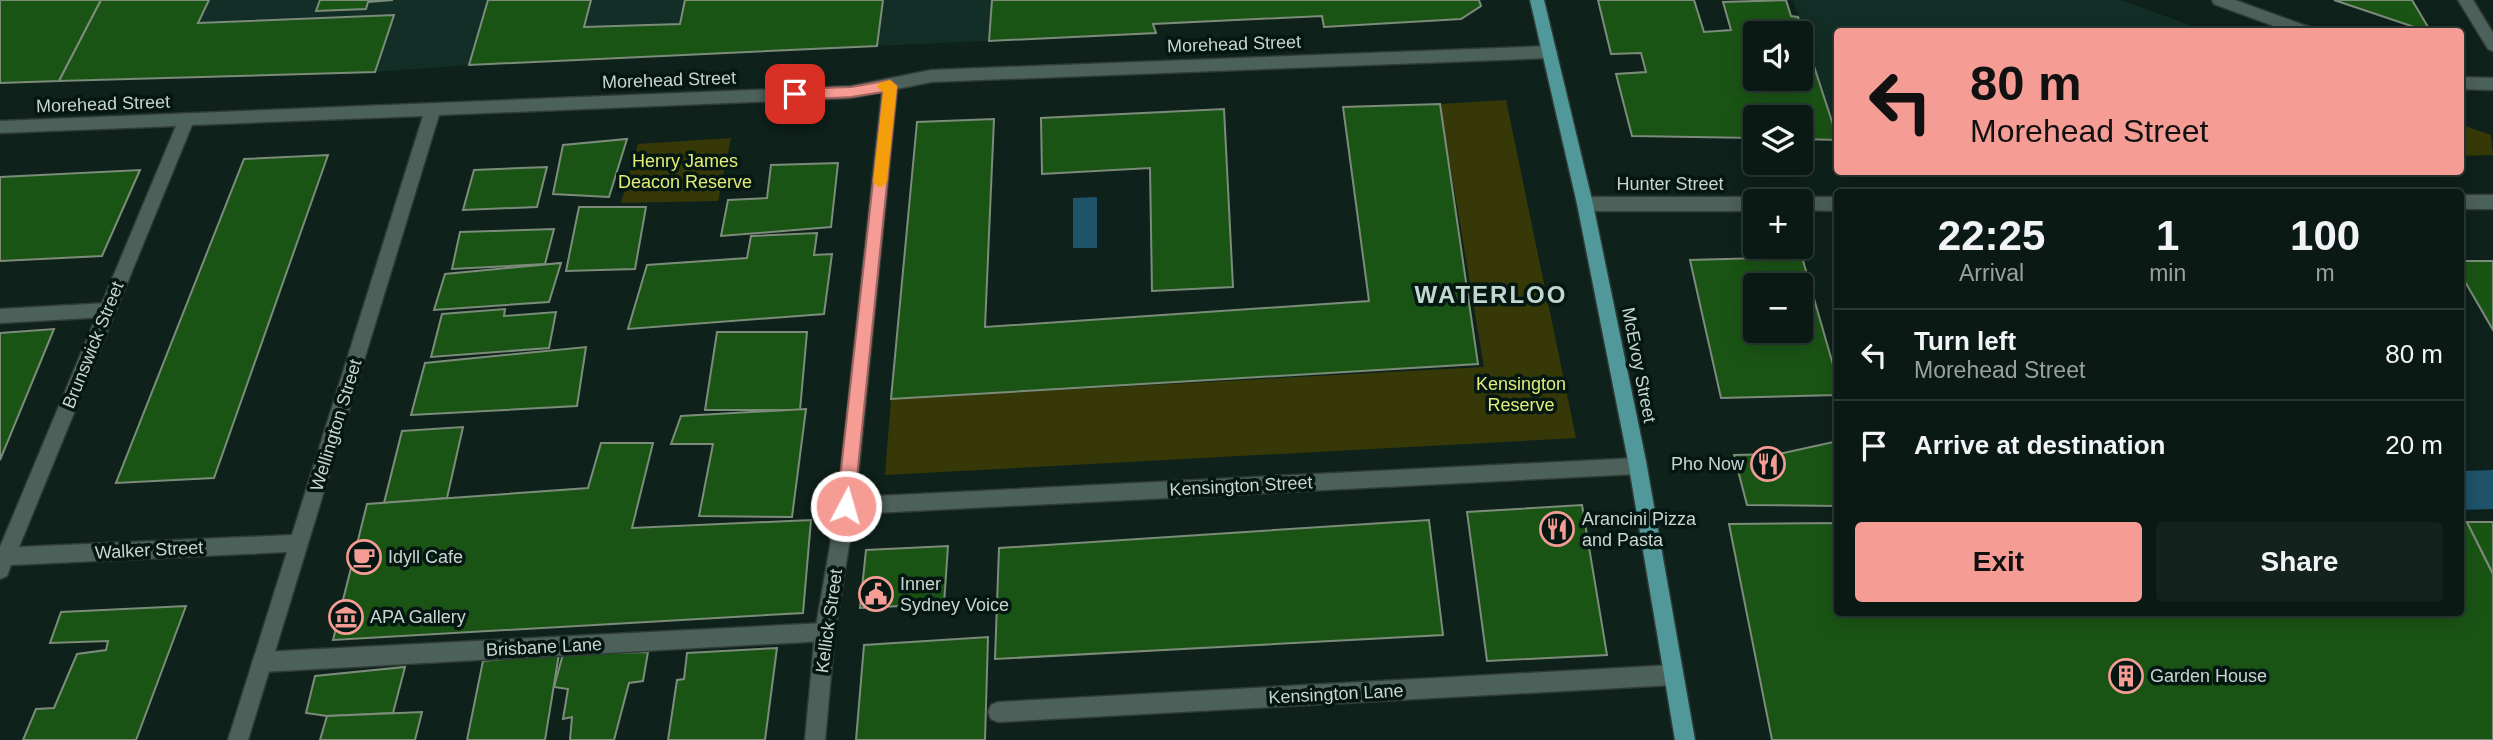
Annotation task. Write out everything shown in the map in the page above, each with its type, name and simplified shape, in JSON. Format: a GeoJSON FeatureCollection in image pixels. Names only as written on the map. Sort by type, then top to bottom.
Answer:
{"type":"FeatureCollection","features":[{"type":"Feature","properties":{"kind":"main road","name":"McEvoy Street"},"geometry":{"type":"LineString","coordinates":[[1537,0],[1585,204],[1637,466],[1685,740]]}},
{"type":"Feature","properties":{"kind":"street"},"geometry":{"type":"LineString","coordinates":[[2219,0],[2296,28]]}},
{"type":"Feature","properties":{"kind":"street"},"geometry":{"type":"LineString","coordinates":[[2465,0],[2493,45]]}},
{"type":"Feature","properties":{"kind":"street","name":"Morehead Street"},"geometry":{"type":"LineString","coordinates":[[0,127],[851,92],[931,76],[1549,52]]}},
{"type":"Feature","properties":{"kind":"street"},"geometry":{"type":"LineString","coordinates":[[2464,83],[2493,84]]}},
{"type":"Feature","properties":{"kind":"street","name":"Kellick Street"},"geometry":{"type":"LineString","coordinates":[[815,740],[825,632],[846,506],[890,86]]}},
{"type":"Feature","properties":{"kind":"street","name":"Wellington Street"},"geometry":{"type":"LineString","coordinates":[[238,740],[433,109]]}},
{"type":"Feature","properties":{"kind":"street","name":"Brunswick Street"},"geometry":{"type":"LineString","coordinates":[[2,561],[186,120]]}},
{"type":"Feature","properties":{"kind":"street"},"geometry":{"type":"LineString","coordinates":[[2464,202],[2493,202]]}},
{"type":"Feature","properties":{"kind":"street","name":"Hunter Street"},"geometry":{"type":"LineString","coordinates":[[1585,204],[1743,204]]}},
{"type":"Feature","properties":{"kind":"street"},"geometry":{"type":"LineString","coordinates":[[1813,204],[1834,204]]}},
{"type":"Feature","properties":{"kind":"street"},"geometry":{"type":"LineString","coordinates":[[0,316],[107,310]]}},
{"type":"Feature","properties":{"kind":"street","name":"Kensington Street"},"geometry":{"type":"LineString","coordinates":[[846,506],[1637,466]]}},
{"type":"Feature","properties":{"kind":"street","name":"Walker Street"},"geometry":{"type":"LineString","coordinates":[[2,561],[299,543]]}},
{"type":"Feature","properties":{"kind":"street","name":"Brisbane Lane"},"geometry":{"type":"LineString","coordinates":[[262,662],[825,632]]}},
{"type":"Feature","properties":{"kind":"street","name":"Kensington Lane"},"geometry":{"type":"LineString","coordinates":[[998,712],[1673,675]]}},
{"type":"Feature","properties":{"kind":"shaded area"},"geometry":{"type":"Polygon","coordinates":[[[101,0],[1479,0],[1481,6],[1461,19],[1324,27],[1321,16],[1154,24],[1156,33],[469,65],[375,72],[59,81],[101,0]]]}},
{"type":"Feature","properties":{"kind":"shaded area"},"geometry":{"type":"Polygon","coordinates":[[[1793,0],[2120,0],[2199,28],[1834,28],[1834,130],[1813,63],[1813,21],[1800,21],[1793,0]]]}},
{"type":"Feature","properties":{"kind":"green space","name":"Kensington Reserve"},"geometry":{"type":"Polygon","coordinates":[[[1506,100],[1576,438],[885,475],[891,399],[1484,367],[1440,104],[1506,100]]]}},
{"type":"Feature","properties":{"kind":"green space"},"geometry":{"type":"Polygon","coordinates":[[[2464,125],[2491,135],[2493,155],[2464,156],[2464,125]]]}},
{"type":"Feature","properties":{"kind":"green space","name":"Henry James Deacon Reserve"},"geometry":{"type":"Polygon","coordinates":[[[731,138],[718,201],[621,203],[638,144],[731,138]]]}},
{"type":"Feature","properties":{"kind":"water"},"geometry":{"type":"Polygon","coordinates":[[[1097,197],[1097,248],[1073,248],[1073,198],[1097,197]]]}},
{"type":"Feature","properties":{"kind":"water"},"geometry":{"type":"Polygon","coordinates":[[[2493,470],[2493,509],[2464,510],[2464,471],[2493,470]]]}},
{"type":"Feature","properties":{"kind":"building"},"geometry":{"type":"Polygon","coordinates":[[[0,0],[101,0],[59,81],[0,83],[0,0]]]}},
{"type":"Feature","properties":{"kind":"building"},"geometry":{"type":"Polygon","coordinates":[[[101,0],[209,0],[198,23],[394,15],[375,72],[59,81],[101,0]]]}},
{"type":"Feature","properties":{"kind":"building"},"geometry":{"type":"Polygon","coordinates":[[[320,0],[393,0],[368,2],[366,9],[316,11],[320,0]]]}},
{"type":"Feature","properties":{"kind":"building"},"geometry":{"type":"Polygon","coordinates":[[[488,0],[591,0],[584,27],[680,24],[685,0],[883,0],[877,46],[469,65],[488,0]]]}},
{"type":"Feature","properties":{"kind":"building"},"geometry":{"type":"Polygon","coordinates":[[[992,0],[1479,0],[1481,6],[1461,19],[1324,27],[1322,16],[1153,24],[1156,33],[989,41],[992,0]]]}},
{"type":"Feature","properties":{"kind":"building"},"geometry":{"type":"Polygon","coordinates":[[[1598,0],[1694,0],[1704,32],[1731,30],[1723,2],[1786,0],[1791,16],[1798,17],[1799,21],[1743,21],[1743,91],[1813,91],[1813,63],[1834,128],[1834,140],[1813,139],[1813,105],[1743,105],[1743,138],[1632,136],[1616,74],[1646,72],[1641,53],[1611,54],[1598,0]]]}},
{"type":"Feature","properties":{"kind":"building"},"geometry":{"type":"Polygon","coordinates":[[[2334,0],[2412,0],[2429,28],[2417,28],[2334,0]]]}},
{"type":"Feature","properties":{"kind":"building"},"geometry":{"type":"Polygon","coordinates":[[[1440,104],[1478,364],[891,399],[917,122],[994,119],[985,327],[1369,301],[1343,107],[1440,104]]]}},
{"type":"Feature","properties":{"kind":"building"},"geometry":{"type":"Polygon","coordinates":[[[1224,109],[1233,287],[1152,291],[1150,168],[1042,174],[1041,118],[1224,109]]]}},
{"type":"Feature","properties":{"kind":"building"},"geometry":{"type":"Polygon","coordinates":[[[627,139],[609,197],[553,194],[563,145],[627,139]]]}},
{"type":"Feature","properties":{"kind":"building"},"geometry":{"type":"Polygon","coordinates":[[[328,155],[214,478],[116,483],[244,159],[328,155]]]}},
{"type":"Feature","properties":{"kind":"building"},"geometry":{"type":"Polygon","coordinates":[[[838,163],[831,227],[721,236],[728,200],[767,198],[771,165],[838,163]]]}},
{"type":"Feature","properties":{"kind":"building"},"geometry":{"type":"Polygon","coordinates":[[[547,167],[537,207],[463,210],[474,170],[547,167]]]}},
{"type":"Feature","properties":{"kind":"building"},"geometry":{"type":"Polygon","coordinates":[[[140,170],[102,256],[0,261],[0,177],[140,170]]]}},
{"type":"Feature","properties":{"kind":"building"},"geometry":{"type":"Polygon","coordinates":[[[579,207],[646,207],[635,269],[566,271],[579,207]]]}},
{"type":"Feature","properties":{"kind":"building"},"geometry":{"type":"Polygon","coordinates":[[[554,229],[545,264],[452,269],[460,232],[554,229]]]}},
{"type":"Feature","properties":{"kind":"building"},"geometry":{"type":"Polygon","coordinates":[[[817,233],[814,255],[832,254],[824,314],[628,329],[647,265],[747,258],[751,236],[817,233]]]}},
{"type":"Feature","properties":{"kind":"building"},"geometry":{"type":"Polygon","coordinates":[[[1803,259],[1807,273],[1743,273],[1743,343],[1813,343],[1813,295],[1834,368],[1834,395],[1721,398],[1690,260],[1803,259]]]}},
{"type":"Feature","properties":{"kind":"building"},"geometry":{"type":"Polygon","coordinates":[[[2464,261],[2493,261],[2493,330],[2464,280],[2464,261]]]}},
{"type":"Feature","properties":{"kind":"building"},"geometry":{"type":"Polygon","coordinates":[[[561,263],[549,302],[434,310],[445,274],[561,263]]]}},
{"type":"Feature","properties":{"kind":"building"},"geometry":{"type":"Polygon","coordinates":[[[505,309],[504,316],[556,312],[549,348],[431,357],[442,314],[505,309]]]}},
{"type":"Feature","properties":{"kind":"building"},"geometry":{"type":"Polygon","coordinates":[[[54,329],[0,460],[0,333],[54,329]]]}},
{"type":"Feature","properties":{"kind":"building"},"geometry":{"type":"Polygon","coordinates":[[[717,332],[807,332],[800,410],[705,410],[717,332]]]}},
{"type":"Feature","properties":{"kind":"building"},"geometry":{"type":"Polygon","coordinates":[[[586,347],[577,406],[411,415],[425,363],[586,347]]]}},
{"type":"Feature","properties":{"kind":"building"},"geometry":{"type":"Polygon","coordinates":[[[806,409],[792,517],[699,516],[713,444],[671,444],[681,416],[806,409]]]}},
{"type":"Feature","properties":{"kind":"building"},"geometry":{"type":"Polygon","coordinates":[[[463,427],[447,498],[384,503],[402,431],[463,427]]]}},
{"type":"Feature","properties":{"kind":"building"},"geometry":{"type":"Polygon","coordinates":[[[1834,442],[1834,506],[1747,505],[1734,455],[1779,454],[1834,442]]]}},
{"type":"Feature","properties":{"kind":"building"},"geometry":{"type":"Polygon","coordinates":[[[601,443],[653,443],[632,528],[811,520],[803,613],[333,640],[367,504],[588,488],[601,443]]]}},
{"type":"Feature","properties":{"kind":"building"},"geometry":{"type":"Polygon","coordinates":[[[1582,505],[1607,655],[1487,661],[1467,512],[1582,505]]]}},
{"type":"Feature","properties":{"kind":"building"},"geometry":{"type":"Polygon","coordinates":[[[1429,520],[1443,635],[995,659],[999,548],[1429,520]]]}},
{"type":"Feature","properties":{"kind":"building","name":"Garden House"},"geometry":{"type":"Polygon","coordinates":[[[2464,522],[2467,522],[2493,574],[2493,740],[1772,740],[1729,524],[1834,523],[1834,616],[2464,616],[2464,522]]]}},
{"type":"Feature","properties":{"kind":"building"},"geometry":{"type":"Polygon","coordinates":[[[2467,522],[2493,522],[2493,574],[2467,522]]]}},
{"type":"Feature","properties":{"kind":"building"},"geometry":{"type":"Polygon","coordinates":[[[948,546],[944,604],[860,608],[866,550],[948,546]]]}},
{"type":"Feature","properties":{"kind":"building"},"geometry":{"type":"Polygon","coordinates":[[[186,606],[136,740],[23,740],[36,709],[54,708],[77,654],[106,650],[108,641],[50,643],[61,612],[186,606]]]}},
{"type":"Feature","properties":{"kind":"building"},"geometry":{"type":"Polygon","coordinates":[[[988,637],[985,740],[856,740],[864,645],[988,637]]]}},
{"type":"Feature","properties":{"kind":"building"},"geometry":{"type":"Polygon","coordinates":[[[777,648],[765,740],[668,740],[677,680],[684,679],[687,653],[777,648]]]}},
{"type":"Feature","properties":{"kind":"building"},"geometry":{"type":"Polygon","coordinates":[[[648,652],[643,681],[629,683],[614,740],[570,740],[572,717],[563,719],[568,689],[554,687],[563,654],[648,652]]]}},
{"type":"Feature","properties":{"kind":"building"},"geometry":{"type":"Polygon","coordinates":[[[559,654],[545,740],[467,740],[483,661],[559,654]]]}},
{"type":"Feature","properties":{"kind":"building"},"geometry":{"type":"Polygon","coordinates":[[[405,667],[393,713],[327,716],[306,713],[315,676],[405,667]]]}},
{"type":"Feature","properties":{"kind":"building"},"geometry":{"type":"Polygon","coordinates":[[[422,712],[415,740],[320,740],[327,716],[422,712]]]}},
{"type":"Feature","properties":{"kind":"slow traffic"},"geometry":{"type":"LineString","coordinates":[[880,182],[890,86],[884,87]]}},
{"type":"Feature","properties":{"kind":"place","name":"Pho Now"},"geometry":{"type":"Point","coordinates":[1768,464]}},
{"type":"Feature","properties":{"kind":"place","name":"Arancini Pizza and Pasta"},"geometry":{"type":"Point","coordinates":[1557,529]}},
{"type":"Feature","properties":{"kind":"place","name":"Idyll Cafe"},"geometry":{"type":"Point","coordinates":[364,557]}},
{"type":"Feature","properties":{"kind":"place","name":"Inner Sydney Voice"},"geometry":{"type":"Point","coordinates":[876,594]}},
{"type":"Feature","properties":{"kind":"place","name":"APA Gallery"},"geometry":{"type":"Point","coordinates":[346,617]}},
{"type":"Feature","properties":{"kind":"place","name":"Garden House"},"geometry":{"type":"Point","coordinates":[2126,676]}},
{"type":"Feature","properties":{"kind":"district","name":"WATERLOO"},"geometry":{"type":"Point","coordinates":[1491,295]}},
{"type":"Feature","properties":{"kind":"route"},"geometry":{"type":"LineString","coordinates":[[795,94],[851,92],[890,86],[846,506]]}}]}
